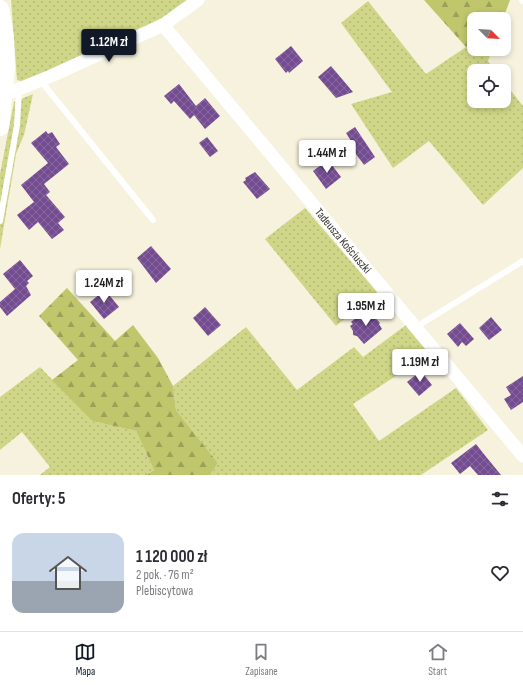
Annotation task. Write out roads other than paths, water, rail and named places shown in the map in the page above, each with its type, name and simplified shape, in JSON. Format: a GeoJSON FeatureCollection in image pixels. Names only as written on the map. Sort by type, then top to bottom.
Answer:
{"type":"FeatureCollection","features":[{"type":"Feature","properties":{"kind":"street"},"geometry":{"type":"LineString","coordinates":[[11,93],[41,81],[163,25],[198,0]]}},
{"type":"Feature","properties":{"kind":"street"},"geometry":{"type":"LineString","coordinates":[[0,9],[11,93],[0,127]]}},
{"type":"Feature","properties":{"kind":"street","name":"Tadeusza Kościuszki"},"geometry":{"type":"LineString","coordinates":[[163,25],[523,456]]}},
{"type":"Feature","properties":{"kind":"lane"},"geometry":{"type":"LineString","coordinates":[[41,81],[153,220]]}},
{"type":"Feature","properties":{"kind":"lane"},"geometry":{"type":"LineString","coordinates":[[0,221],[17,125],[11,93]]}},
{"type":"Feature","properties":{"kind":"lane"},"geometry":{"type":"LineString","coordinates":[[416,327],[523,261]]}}]}
